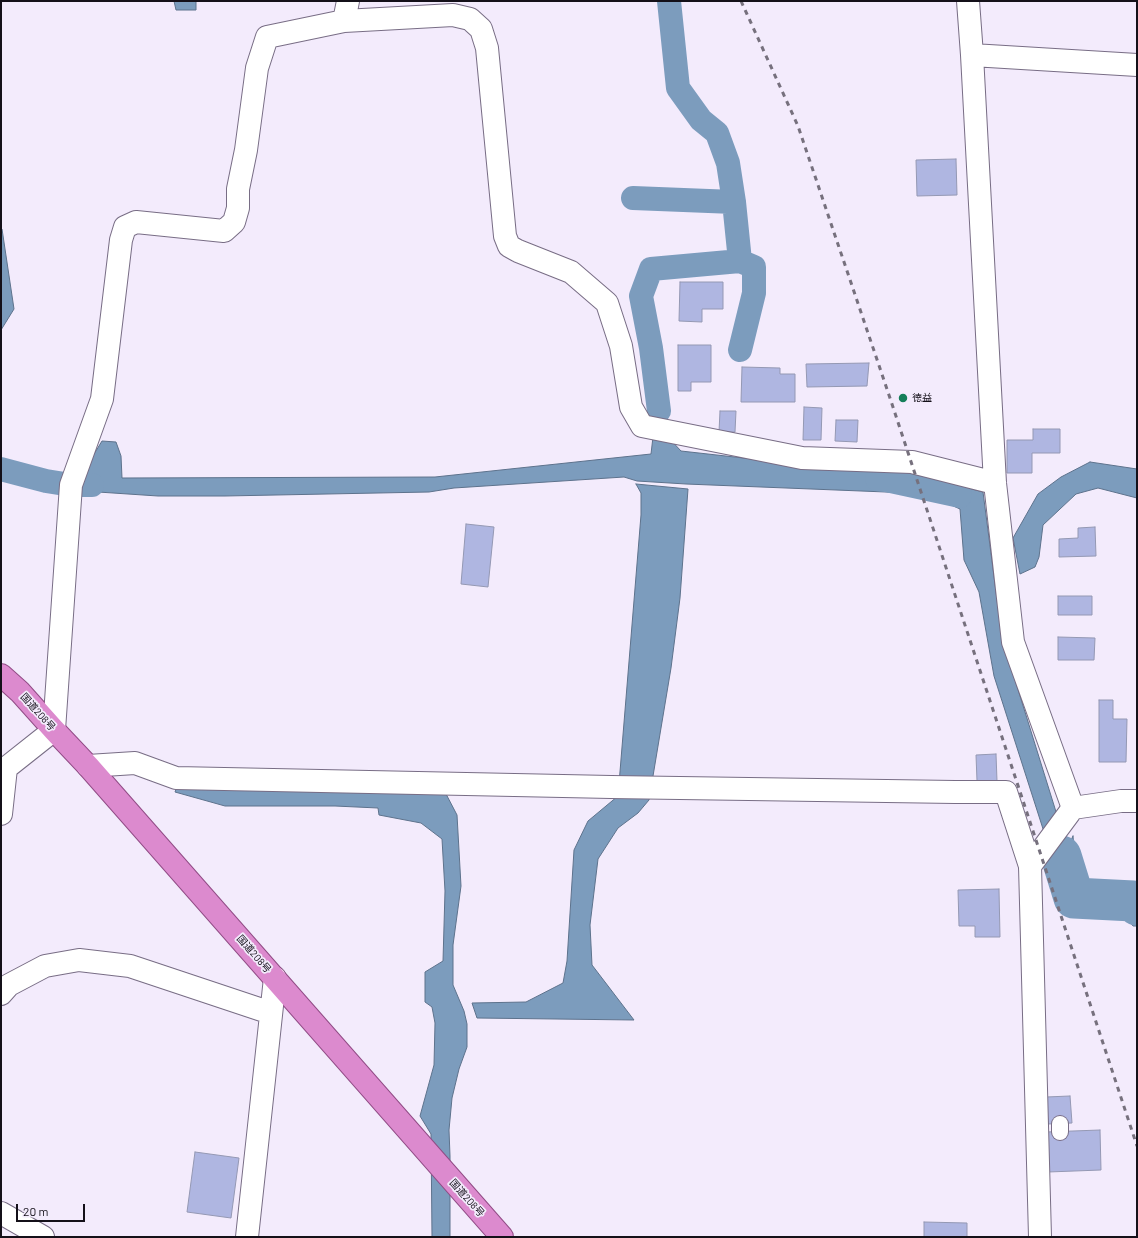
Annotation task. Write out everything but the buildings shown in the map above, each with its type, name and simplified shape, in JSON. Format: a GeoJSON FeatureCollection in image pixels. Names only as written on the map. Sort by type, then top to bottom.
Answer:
{"type":"FeatureCollection","features":[{"type":"Feature","properties":{"kind":"highway","name":"国道208号"},"geometry":{"type":"LineString","coordinates":[[1,675],[20,692],[88,766],[502,1237]]}},
{"type":"Feature","properties":{"kind":"street"},"geometry":{"type":"LineString","coordinates":[[968,1],[995,483],[1013,642],[1073,808]]}},
{"type":"Feature","properties":{"kind":"street"},"geometry":{"type":"LineString","coordinates":[[1,814],[4,770],[54,730],[71,485],[102,398],[122,240],[125,227],[136,222],[224,231],[234,222],[238,208],[238,189],[246,150],[257,68],[267,37],[346,11],[453,15],[470,19],[481,29],[487,48],[505,236],[509,246],[571,272],[608,303],[621,346],[631,407],[642,426],[802,458],[912,462],[995,483]]}},
{"type":"Feature","properties":{"kind":"street"},"geometry":{"type":"LineString","coordinates":[[972,55],[1137,64]]}},
{"type":"Feature","properties":{"kind":"street"},"geometry":{"type":"LineString","coordinates":[[88,766],[135,763],[176,778],[611,787],[1006,792],[1030,866],[1040,1237]]}},
{"type":"Feature","properties":{"kind":"street"},"geometry":{"type":"LineString","coordinates":[[1030,866],[1073,808],[1121,801],[1137,801]]}},
{"type":"Feature","properties":{"kind":"street"},"geometry":{"type":"LineString","coordinates":[[1,994],[9,985],[10,974],[79,960],[130,966],[271,1013]]}},
{"type":"Feature","properties":{"kind":"street"},"geometry":{"type":"LineString","coordinates":[[247,1237],[275,978]]}},
{"type":"Feature","properties":{"kind":"street"},"geometry":{"type":"LineString","coordinates":[[1,1214],[43,1237]]}},
{"type":"Feature","properties":{"kind":"water"},"geometry":{"type":"Polygon","coordinates":[[[174,1],[196,1],[196,10],[176,10],[174,1]]]}},
{"type":"Feature","properties":{"kind":"water"},"geometry":{"type":"Polygon","coordinates":[[[1,229],[14,309],[1,330],[1,229]]]}},
{"type":"Feature","properties":{"kind":"water"},"geometry":{"type":"Polygon","coordinates":[[[653,437],[668,437],[681,451],[797,464],[889,472],[908,478],[911,493],[686,484],[637,481],[624,477],[454,488],[429,492],[158,496],[83,491],[83,472],[102,441],[116,442],[121,456],[122,478],[435,477],[651,454],[653,437]]]}},
{"type":"Feature","properties":{"kind":"water"},"geometry":{"type":"Polygon","coordinates":[[[1090,462],[1137,469],[1137,498],[1098,488],[1076,494],[1043,525],[1039,557],[1035,567],[1020,574],[1013,538],[1038,494],[1061,477],[1090,462]]]}},
{"type":"Feature","properties":{"kind":"water"},"geometry":{"type":"Polygon","coordinates":[[[925,476],[983,492],[1002,638],[1057,815],[1044,832],[994,676],[979,592],[964,560],[960,509],[929,495],[925,476]]]}},
{"type":"Feature","properties":{"kind":"water"},"geometry":{"type":"Polygon","coordinates":[[[636,484],[688,489],[680,598],[671,668],[649,800],[638,813],[618,828],[598,859],[590,925],[592,965],[634,1020],[477,1018],[472,1003],[526,1002],[563,983],[567,961],[574,850],[588,821],[618,796],[641,515],[641,493],[636,484]]]}},
{"type":"Feature","properties":{"kind":"water"},"geometry":{"type":"Polygon","coordinates":[[[178,784],[445,792],[457,815],[461,886],[453,945],[453,985],[464,1011],[467,1024],[467,1047],[459,1069],[452,1098],[449,1130],[450,1237],[432,1237],[431,1134],[420,1116],[434,1065],[435,1023],[432,1007],[425,1002],[425,972],[443,961],[445,891],[442,839],[421,823],[379,815],[378,808],[335,806],[225,806],[175,792],[178,784]]]}},
{"type":"Feature","properties":{"kind":"water"},"geometry":{"type":"Polygon","coordinates":[[[1073,836],[1077,888],[1137,890],[1137,926],[1133,926],[1120,909],[1073,909],[1059,866],[1073,836]]]}},
{"type":"Feature","properties":{"kind":"waterway"},"geometry":{"type":"LineString","coordinates":[[669,1],[678,88],[701,120],[717,133],[728,163],[734,202],[740,261],[754,267],[754,293],[740,350]]}},
{"type":"Feature","properties":{"kind":"waterway"},"geometry":{"type":"LineString","coordinates":[[633,198],[734,202]]}},
{"type":"Feature","properties":{"kind":"waterway"},"geometry":{"type":"LineString","coordinates":[[659,411],[651,348],[641,296],[651,269],[740,261]]}},
{"type":"Feature","properties":{"kind":"waterway"},"geometry":{"type":"LineString","coordinates":[[1,469],[46,481],[71,485],[92,485]]}},
{"type":"Feature","properties":{"kind":"waterway"},"geometry":{"type":"LineString","coordinates":[[877,479],[960,496]]}},
{"type":"Feature","properties":{"kind":"waterway"},"geometry":{"type":"LineString","coordinates":[[1061,856],[1074,898],[1133,901],[1137,905]]}},
{"type":"Feature","properties":{"kind":"railway"},"geometry":{"type":"LineString","coordinates":[[741,1],[798,126],[891,401],[1137,1146]]}},
{"type":"Feature","properties":{"kind":"place","name":"徳益"},"geometry":{"type":"Point","coordinates":[903,398]}}]}
